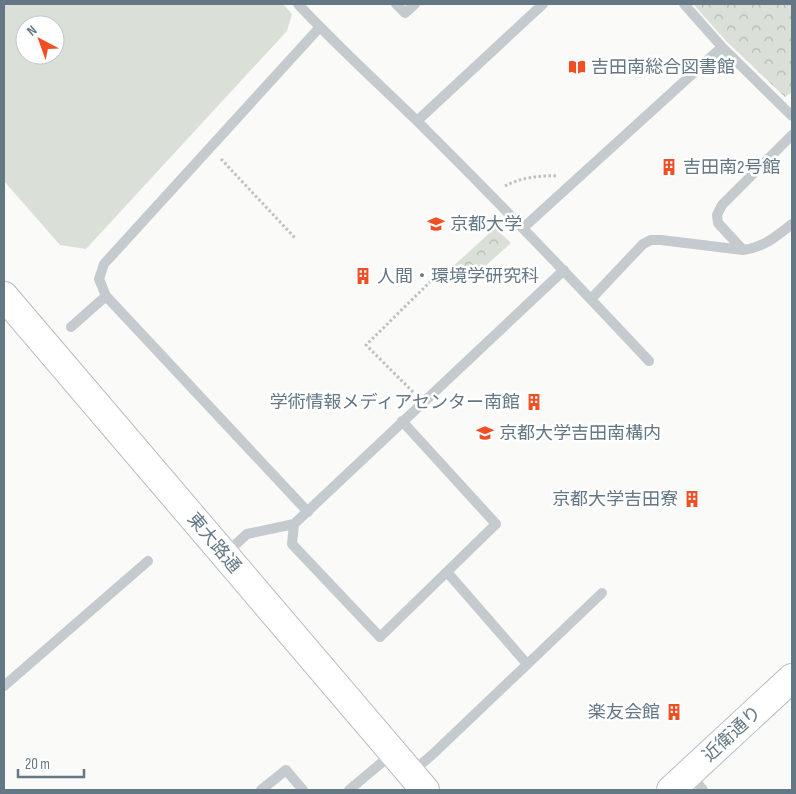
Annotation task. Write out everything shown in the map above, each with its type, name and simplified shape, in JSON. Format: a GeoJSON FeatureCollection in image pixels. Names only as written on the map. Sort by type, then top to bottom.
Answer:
{"type":"FeatureCollection","features":[{"type":"Feature","properties":{"kind":"main road","name":"東大路通"},"geometry":{"type":"LineString","coordinates":[[4,296],[418,782]]}},
{"type":"Feature","properties":{"kind":"main road","name":"近衛通り"},"geometry":{"type":"LineString","coordinates":[[688,785],[792,678]]}},
{"type":"Feature","properties":{"kind":"lane"},"geometry":{"type":"LineString","coordinates":[[298,4],[320,28],[524,228],[649,361]]}},
{"type":"Feature","properties":{"kind":"lane"},"geometry":{"type":"LineString","coordinates":[[396,4],[405,14],[415,4]]}},
{"type":"Feature","properties":{"kind":"lane"},"geometry":{"type":"LineString","coordinates":[[417,121],[543,4]]}},
{"type":"Feature","properties":{"kind":"lane"},"geometry":{"type":"LineString","coordinates":[[684,4],[722,46],[792,116]]}},
{"type":"Feature","properties":{"kind":"lane"},"geometry":{"type":"LineString","coordinates":[[308,512],[106,296],[99,279],[104,264],[320,28]]}},
{"type":"Feature","properties":{"kind":"lane"},"geometry":{"type":"LineString","coordinates":[[524,228],[722,46]]}},
{"type":"Feature","properties":{"kind":"lane"},"geometry":{"type":"LineString","coordinates":[[743,250],[718,223],[717,215],[722,205],[792,135]]}},
{"type":"Feature","properties":{"kind":"lane"},"geometry":{"type":"LineString","coordinates":[[591,299],[643,244],[651,240],[743,250],[765,245],[792,224]]}},
{"type":"Feature","properties":{"kind":"lane"},"geometry":{"type":"LineString","coordinates":[[224,555],[247,534],[294,524],[564,270]]}},
{"type":"Feature","properties":{"kind":"lane"},"geometry":{"type":"LineString","coordinates":[[71,327],[106,296]]}},
{"type":"Feature","properties":{"kind":"lane"},"geometry":{"type":"LineString","coordinates":[[294,524],[292,544],[380,637],[496,524],[402,421]]}},
{"type":"Feature","properties":{"kind":"lane"},"geometry":{"type":"LineString","coordinates":[[4,686],[148,561]]}},
{"type":"Feature","properties":{"kind":"lane"},"geometry":{"type":"LineString","coordinates":[[447,572],[527,664]]}},
{"type":"Feature","properties":{"kind":"lane"},"geometry":{"type":"LineString","coordinates":[[418,782],[433,754],[602,593]]}},
{"type":"Feature","properties":{"kind":"lane"},"geometry":{"type":"LineString","coordinates":[[349,790],[393,753]]}},
{"type":"Feature","properties":{"kind":"lane"},"geometry":{"type":"LineString","coordinates":[[261,790],[286,770],[303,790]]}},
{"type":"Feature","properties":{"kind":"path"},"geometry":{"type":"LineString","coordinates":[[210,148],[296,239]]}},
{"type":"Feature","properties":{"kind":"path"},"geometry":{"type":"LineString","coordinates":[[503,188],[516,180],[547,175],[565,176]]}},
{"type":"Feature","properties":{"kind":"path"},"geometry":{"type":"LineString","coordinates":[[422,402],[366,345],[434,278]]}},
{"type":"Feature","properties":{"kind":"green space"},"geometry":{"type":"Polygon","coordinates":[[[4,4],[283,4],[292,14],[287,31],[86,249],[60,245],[4,181],[4,4]]]}},
{"type":"Feature","properties":{"kind":"green space"},"geometry":{"type":"Polygon","coordinates":[[[693,4],[792,4],[792,92],[785,97],[726,41],[693,4]]]}},
{"type":"Feature","properties":{"kind":"green space"},"geometry":{"type":"Polygon","coordinates":[[[495,228],[511,243],[465,284],[450,269],[495,228]]]}},
{"type":"Feature","properties":{"kind":"place","name":"吉田南総合図書館"},"geometry":{"type":"Point","coordinates":[577,67]}},
{"type":"Feature","properties":{"kind":"place","name":"吉田南2号館"},"geometry":{"type":"Point","coordinates":[669,167]}},
{"type":"Feature","properties":{"kind":"place","name":"京都大学"},"geometry":{"type":"Point","coordinates":[436,224]}},
{"type":"Feature","properties":{"kind":"place","name":"人間・環境学研究科"},"geometry":{"type":"Point","coordinates":[363,276]}},
{"type":"Feature","properties":{"kind":"place","name":"学術情報メディアセンター南館"},"geometry":{"type":"Point","coordinates":[534,402]}},
{"type":"Feature","properties":{"kind":"place","name":"京都大学吉田南構内"},"geometry":{"type":"Point","coordinates":[485,433]}},
{"type":"Feature","properties":{"kind":"place","name":"京都大学吉田寮"},"geometry":{"type":"Point","coordinates":[692,499]}},
{"type":"Feature","properties":{"kind":"place","name":"楽友会館"},"geometry":{"type":"Point","coordinates":[674,712]}}]}
